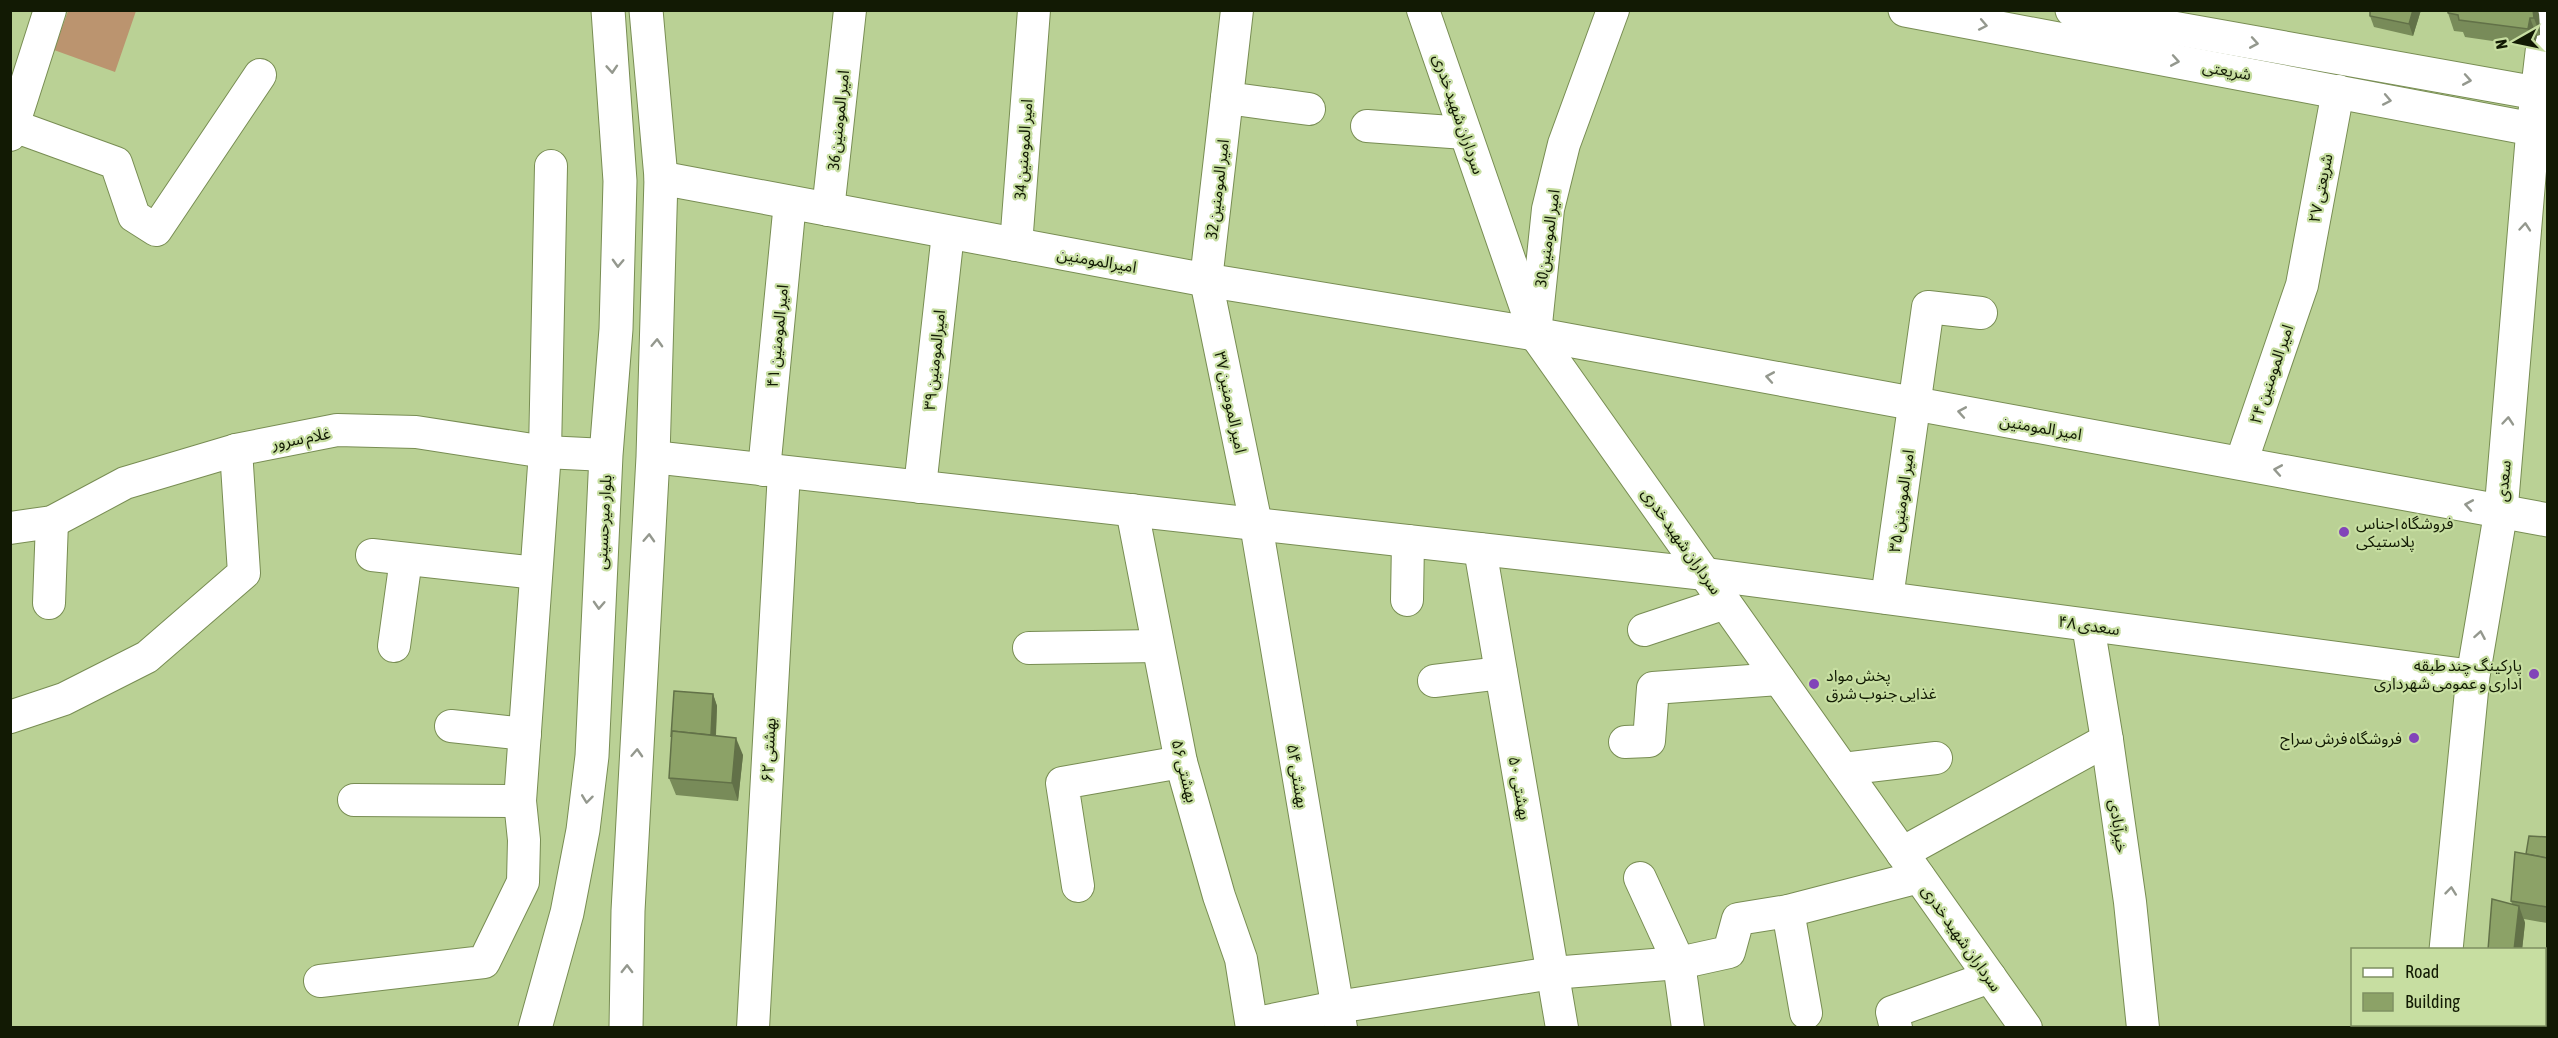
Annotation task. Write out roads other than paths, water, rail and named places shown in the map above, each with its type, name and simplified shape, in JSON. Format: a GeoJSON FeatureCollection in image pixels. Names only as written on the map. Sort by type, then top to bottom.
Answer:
{"type":"FeatureCollection","features":[{"type":"Feature","properties":{"kind":"main road","name":"بلوار میرحسینی"},"geometry":{"type":"LineString","coordinates":[[535,1028],[567,913],[583,830],[592,756],[606,455],[616,329],[620,181],[608,10]]}},
{"type":"Feature","properties":{"kind":"main road"},"geometry":{"type":"LineString","coordinates":[[626,1028],[628,911],[653,458],[661,178],[646,10]]}},
{"type":"Feature","properties":{"kind":"main road","name":"شریعتی"},"geometry":{"type":"LineString","coordinates":[[1905,10],[2540,131]]}},
{"type":"Feature","properties":{"kind":"main road","name":"شریعتی"},"geometry":{"type":"LineString","coordinates":[[2072,10],[2141,16],[2542,94]]}},
{"type":"Feature","properties":{"kind":"main road","name":"سعدی"},"geometry":{"type":"LineString","coordinates":[[2446,948],[2473,676],[2501,511],[2540,131],[2547,10]]}},
{"type":"Feature","properties":{"kind":"main road","name":"امیرالمومنین"},"geometry":{"type":"LineString","coordinates":[[661,178],[1206,280],[1535,334]]}},
{"type":"Feature","properties":{"kind":"main road","name":"امیر المومنین"},"geometry":{"type":"LineString","coordinates":[[1535,334],[2547,520]]}},
{"type":"Feature","properties":{"kind":"street"},"geometry":{"type":"LineString","coordinates":[[50,10],[12,131],[116,163],[134,216],[156,230],[260,75]]}},
{"type":"Feature","properties":{"kind":"street","name":"امیر المومنین 34"},"geometry":{"type":"LineString","coordinates":[[1016,246],[1034,10]]}},
{"type":"Feature","properties":{"kind":"street","name":"امیر المومنین 32"},"geometry":{"type":"LineString","coordinates":[[1206,280],[1237,10]]}},
{"type":"Feature","properties":{"kind":"street","name":"سرداران شهید خدری"},"geometry":{"type":"LineString","coordinates":[[1423,10],[1535,334],[2026,1028]]}},
{"type":"Feature","properties":{"kind":"street","name":"امیر المومنین30"},"geometry":{"type":"LineString","coordinates":[[1535,334],[1548,209],[1564,144],[1613,10]]}},
{"type":"Feature","properties":{"kind":"street","name":"امیر المومنین 36"},"geometry":{"type":"LineString","coordinates":[[828,210],[849,20]]}},
{"type":"Feature","properties":{"kind":"street","name":"شریعتی ۲۷"},"geometry":{"type":"LineString","coordinates":[[2302,285],[2338,91]]}},
{"type":"Feature","properties":{"kind":"street"},"geometry":{"type":"LineString","coordinates":[[1227,98],[1309,109]]}},
{"type":"Feature","properties":{"kind":"street"},"geometry":{"type":"LineString","coordinates":[[1367,126],[1465,132]]}},
{"type":"Feature","properties":{"kind":"street"},"geometry":{"type":"LineString","coordinates":[[320,981],[484,962],[523,882],[524,840],[520,801],[545,452],[550,166]]}},
{"type":"Feature","properties":{"kind":"street","name":"امیر المومنین ۴۱"},"geometry":{"type":"LineString","coordinates":[[774,471],[790,202]]}},
{"type":"Feature","properties":{"kind":"street","name":"امیرالمومنین ۳۹"},"geometry":{"type":"LineString","coordinates":[[920,487],[948,233]]}},
{"type":"Feature","properties":{"kind":"street","name":"امیر المومنین ۳۷"},"geometry":{"type":"LineString","coordinates":[[1206,280],[1256,524]]}},
{"type":"Feature","properties":{"kind":"street","name":"امیر المومنین ۲۴"},"geometry":{"type":"LineString","coordinates":[[2241,463],[2302,285]]}},
{"type":"Feature","properties":{"kind":"street","name":"امیر المومنین ۳۵"},"geometry":{"type":"LineString","coordinates":[[1887,598],[1928,307],[1981,313]]}},
{"type":"Feature","properties":{"kind":"street","name":"غلام سرور"},"geometry":{"type":"LineString","coordinates":[[10,528],[52,522],[125,483],[236,450],[337,430],[416,432],[545,452],[606,455]]}},
{"type":"Feature","properties":{"kind":"street"},"geometry":{"type":"LineString","coordinates":[[10,717],[64,699],[147,657],[244,573],[236,450]]}},
{"type":"Feature","properties":{"kind":"street","name":"سعدی ۴۸"},"geometry":{"type":"LineString","coordinates":[[653,458],[1705,574],[2473,676]]}},
{"type":"Feature","properties":{"kind":"street","name":"بهشتی ۶۲"},"geometry":{"type":"LineString","coordinates":[[753,1028],[774,471]]}},
{"type":"Feature","properties":{"kind":"street","name":"بهشتی ۵۶"},"geometry":{"type":"LineString","coordinates":[[1132,510],[1181,762],[1219,896],[1241,959],[1252,1026]]}},
{"type":"Feature","properties":{"kind":"street"},"geometry":{"type":"LineString","coordinates":[[49,603],[52,522]]}},
{"type":"Feature","properties":{"kind":"street","name":"بهشتی ۵۴"},"geometry":{"type":"LineString","coordinates":[[1256,524],[1339,1017]]}},
{"type":"Feature","properties":{"kind":"street"},"geometry":{"type":"LineString","coordinates":[[1407,600],[1408,541]]}},
{"type":"Feature","properties":{"kind":"street","name":"بهشتی ۵۰"},"geometry":{"type":"LineString","coordinates":[[1480,549],[1562,1028]]}},
{"type":"Feature","properties":{"kind":"street"},"geometry":{"type":"LineString","coordinates":[[372,555],[536,573]]}},
{"type":"Feature","properties":{"kind":"street"},"geometry":{"type":"LineString","coordinates":[[394,646],[406,559]]}},
{"type":"Feature","properties":{"kind":"street"},"geometry":{"type":"LineString","coordinates":[[1644,630],[1725,603]]}},
{"type":"Feature","properties":{"kind":"street","name":"خیرآبادی"},"geometry":{"type":"LineString","coordinates":[[2088,625],[2130,902],[2143,1028]]}},
{"type":"Feature","properties":{"kind":"street"},"geometry":{"type":"LineString","coordinates":[[1029,648],[1157,646]]}},
{"type":"Feature","properties":{"kind":"street"},"geometry":{"type":"LineString","coordinates":[[1434,681],[1501,673]]}},
{"type":"Feature","properties":{"kind":"street"},"geometry":{"type":"LineString","coordinates":[[1625,742],[1649,741],[1653,688],[1779,678]]}},
{"type":"Feature","properties":{"kind":"street"},"geometry":{"type":"LineString","coordinates":[[451,726],[525,734]]}},
{"type":"Feature","properties":{"kind":"street"},"geometry":{"type":"LineString","coordinates":[[1252,1026],[1339,1017],[1552,973],[1679,963],[1729,952],[1738,919],[1788,911],[1911,865],[2107,740]]}},
{"type":"Feature","properties":{"kind":"street"},"geometry":{"type":"LineString","coordinates":[[1843,769],[1936,758]]}},
{"type":"Feature","properties":{"kind":"street"},"geometry":{"type":"LineString","coordinates":[[1078,886],[1062,783],[1181,762]]}},
{"type":"Feature","properties":{"kind":"street"},"geometry":{"type":"LineString","coordinates":[[354,800],[520,801]]}},
{"type":"Feature","properties":{"kind":"street"},"geometry":{"type":"LineString","coordinates":[[1640,878],[1679,963],[1688,1028]]}},
{"type":"Feature","properties":{"kind":"street"},"geometry":{"type":"LineString","coordinates":[[1788,911],[1806,1013]]}},
{"type":"Feature","properties":{"kind":"street"},"geometry":{"type":"LineString","coordinates":[[1896,1028],[1892,1012],[1990,977]]}},
{"type":"Feature","properties":{"kind":"place","name":"فروشگاه اجناس پلاستیکی"},"geometry":{"type":"Point","coordinates":[2344,532]}},
{"type":"Feature","properties":{"kind":"place","name":"پارکینگ چند طبقه اداری و عمومی شهرداری"},"geometry":{"type":"Point","coordinates":[2534,674]}},
{"type":"Feature","properties":{"kind":"place","name":"پخش مواد غذایی جنوب شرق"},"geometry":{"type":"Point","coordinates":[1814,684]}},
{"type":"Feature","properties":{"kind":"place","name":"فروشگاه فرش سراج"},"geometry":{"type":"Point","coordinates":[2414,738]}}]}
